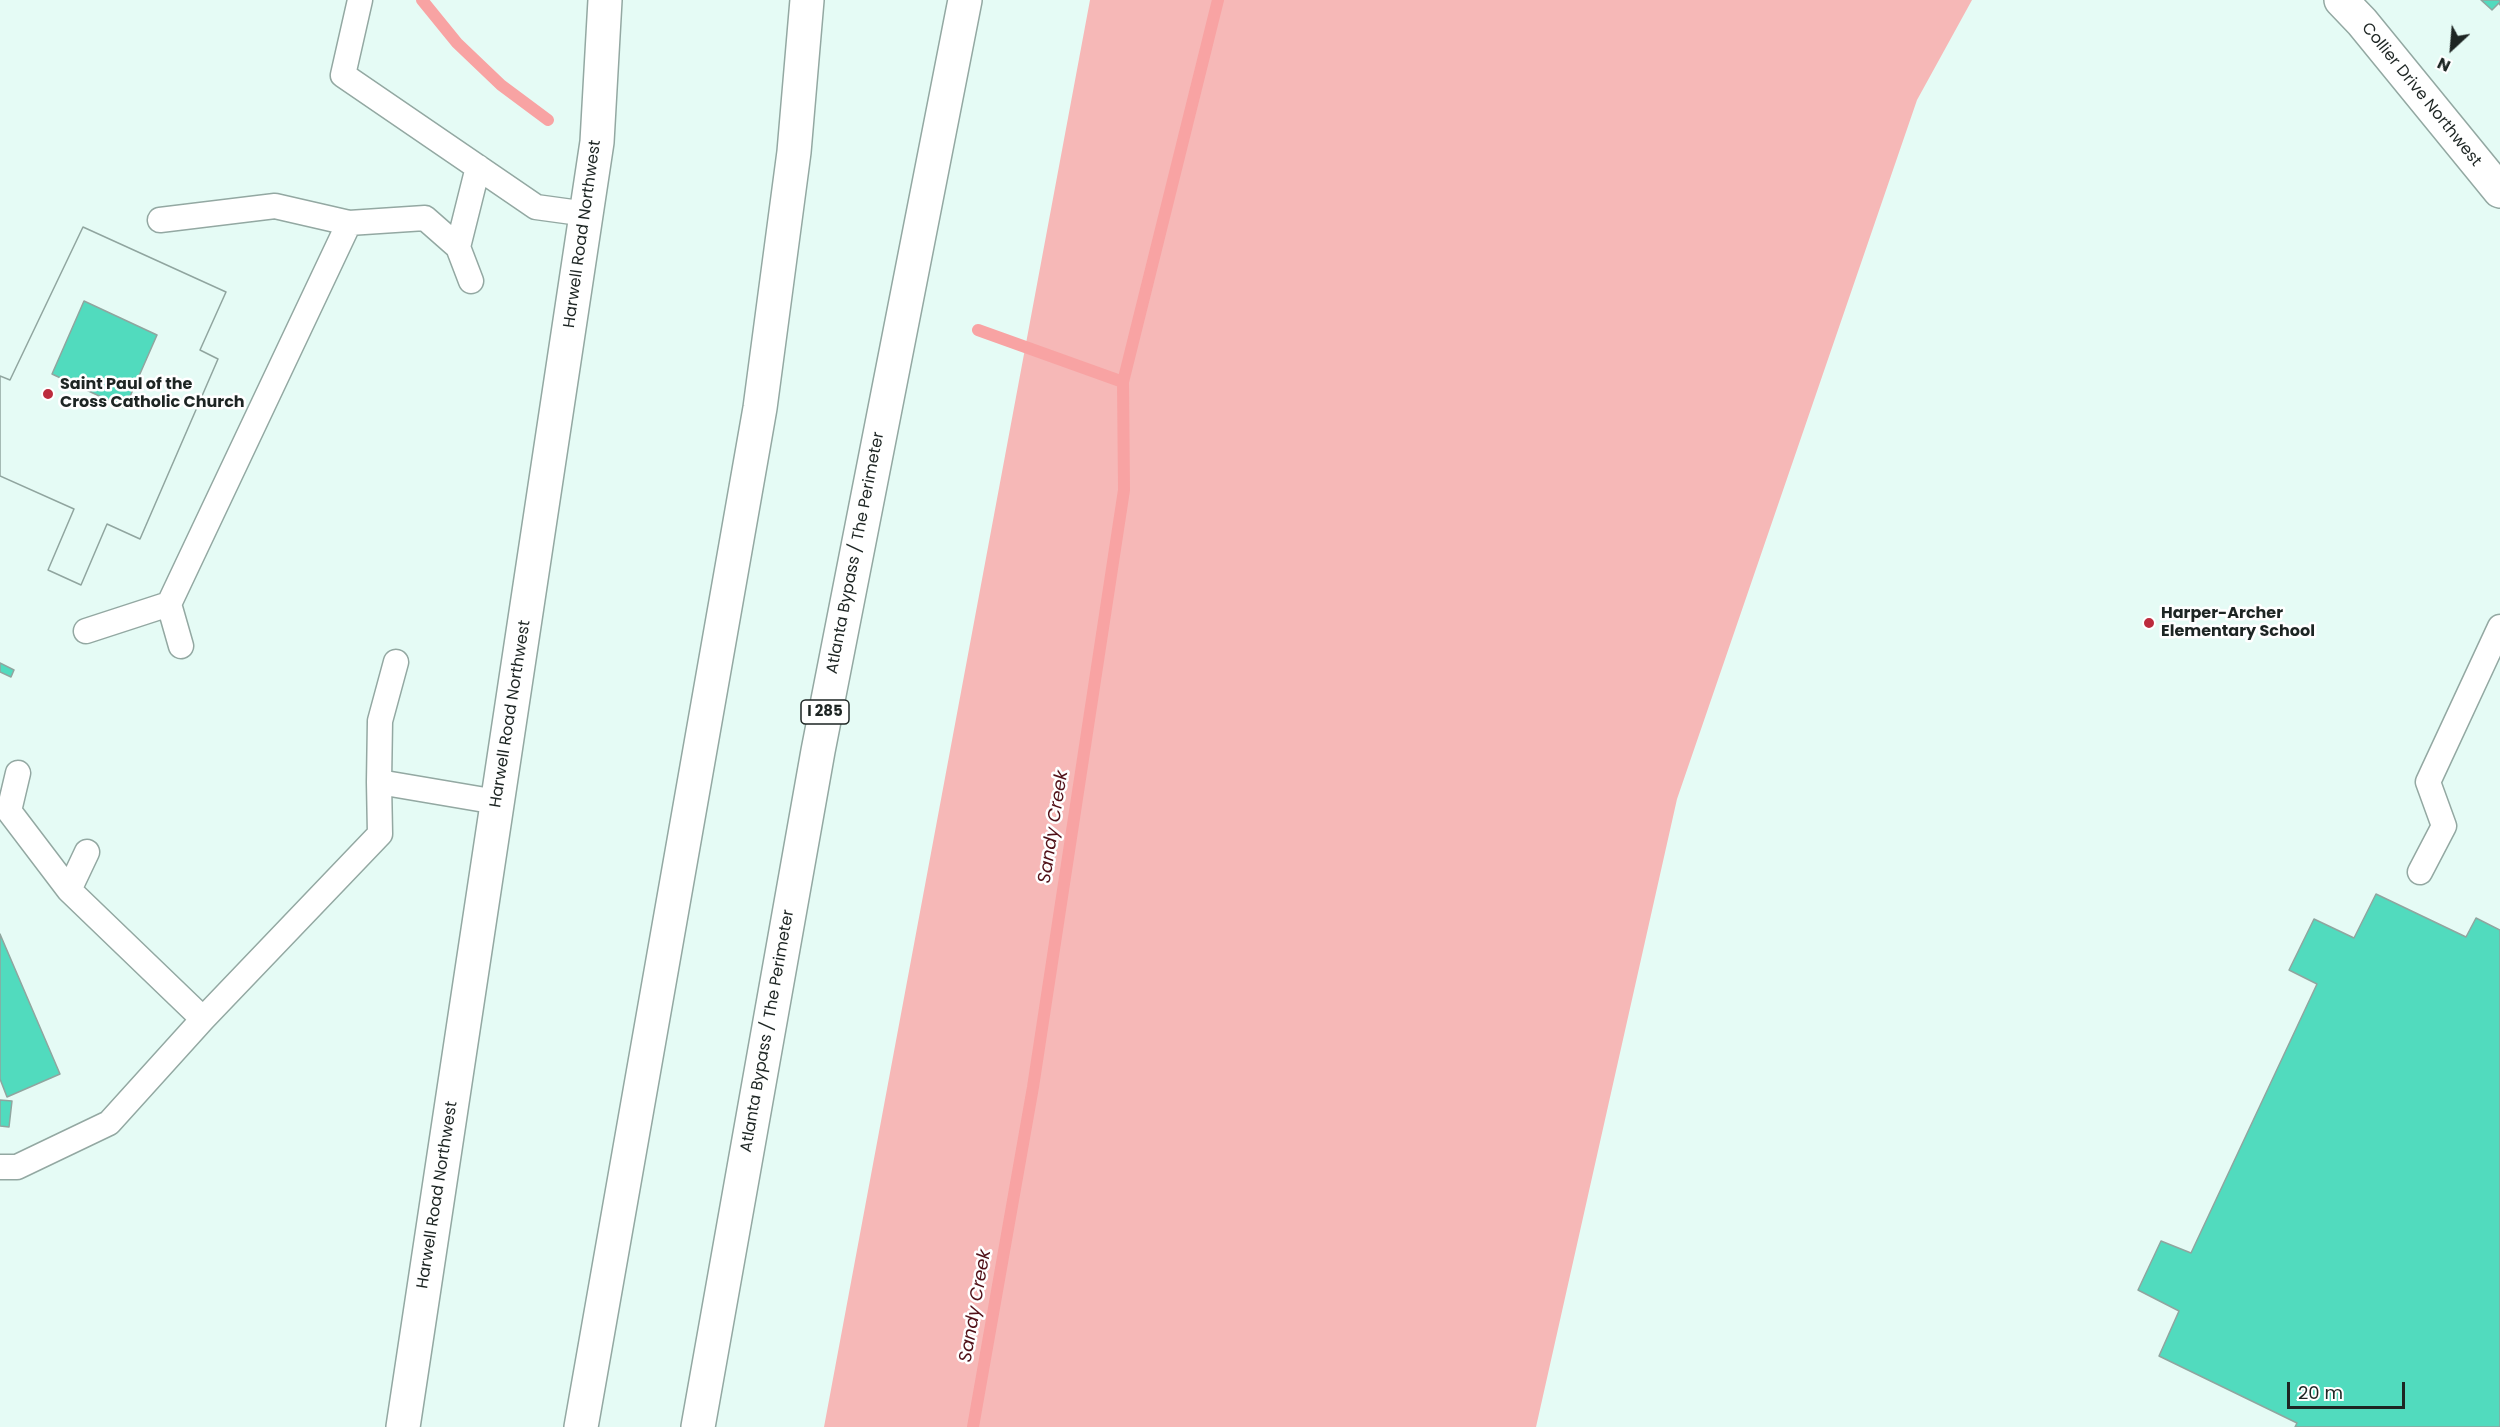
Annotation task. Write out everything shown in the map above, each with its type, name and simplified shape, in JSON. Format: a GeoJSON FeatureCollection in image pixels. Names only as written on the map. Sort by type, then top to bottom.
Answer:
{"type":"FeatureCollection","features":[{"type":"Feature","properties":{"kind":"main road","name":"Harwell Road Northwest"},"geometry":{"type":"LineString","coordinates":[[403,1427],[587,214],[597,142],[605,0]]}},
{"type":"Feature","properties":{"kind":"main road"},"geometry":{"type":"LineString","coordinates":[[581,1427],[760,408],[794,152],[807,0]]}},
{"type":"Feature","properties":{"kind":"main road","name":"Atlanta Bypass / The Perimeter"},"geometry":{"type":"LineString","coordinates":[[698,1427],[818,751],[965,0]]}},
{"type":"Feature","properties":{"kind":"main road","name":"Collier Drive Northwest"},"geometry":{"type":"LineString","coordinates":[[2341,0],[2362,22],[2500,191]]}},
{"type":"Feature","properties":{"kind":"lane"},"geometry":{"type":"LineString","coordinates":[[360,0],[344,75],[536,207],[587,214]]}},
{"type":"Feature","properties":{"kind":"lane"},"geometry":{"type":"LineString","coordinates":[[458,247],[478,166]]}},
{"type":"Feature","properties":{"kind":"lane"},"geometry":{"type":"LineString","coordinates":[[160,220],[275,206],[349,223],[425,218],[458,247],[471,281]]}},
{"type":"Feature","properties":{"kind":"lane"},"geometry":{"type":"LineString","coordinates":[[181,646],[169,604],[349,223]]}},
{"type":"Feature","properties":{"kind":"lane"},"geometry":{"type":"LineString","coordinates":[[86,631],[169,604]]}},
{"type":"Feature","properties":{"kind":"lane"},"geometry":{"type":"LineString","coordinates":[[2420,872],[2444,826],[2428,782],[2500,627]]}},
{"type":"Feature","properties":{"kind":"lane"},"geometry":{"type":"LineString","coordinates":[[0,1167],[17,1167],[109,1122],[203,1019],[380,834],[380,721],[396,662]]}},
{"type":"Feature","properties":{"kind":"lane"},"geometry":{"type":"LineString","coordinates":[[18,773],[9,811],[69,891],[203,1019]]}},
{"type":"Feature","properties":{"kind":"lane"},"geometry":{"type":"LineString","coordinates":[[379,782],[497,802]]}},
{"type":"Feature","properties":{"kind":"lane"},"geometry":{"type":"LineString","coordinates":[[69,891],[87,852]]}},
{"type":"Feature","properties":{"kind":"shaded area"},"geometry":{"type":"Polygon","coordinates":[[[1090,0],[1972,0],[1917,100],[1677,799],[1536,1427],[824,1427],[1090,0]]]}},
{"type":"Feature","properties":{"kind":"building"},"geometry":{"type":"Polygon","coordinates":[[[2481,0],[2500,0],[2500,5],[2499,3],[2492,10],[2481,0]]]}},
{"type":"Feature","properties":{"kind":"building","name":"Saint Paul of the Cross Catholic Church"},"geometry":{"type":"Polygon","coordinates":[[[83,227],[226,292],[200,350],[218,359],[140,539],[107,524],[81,585],[48,570],[74,509],[0,476],[0,376],[10,380],[83,227]],[[84,301],[52,374],[125,408],[157,335],[84,301]]]}},
{"type":"Feature","properties":{"kind":"building","name":"Saint Paul of the Cross Catholic Church"},"geometry":{"type":"Polygon","coordinates":[[[83,227],[226,292],[200,350],[218,359],[140,539],[107,524],[81,585],[48,570],[74,509],[0,476],[0,376],[10,380],[83,227]]]}},
{"type":"Feature","properties":{"kind":"building"},"geometry":{"type":"Polygon","coordinates":[[[0,663],[14,670],[11,677],[0,672],[0,663]]]}},
{"type":"Feature","properties":{"kind":"building"},"geometry":{"type":"Polygon","coordinates":[[[2376,894],[2466,937],[2476,918],[2500,930],[2500,1427],[2295,1427],[2297,1423],[2159,1356],[2179,1311],[2138,1290],[2161,1241],[2191,1253],[2317,984],[2289,970],[2314,919],[2354,938],[2376,894]]]}},
{"type":"Feature","properties":{"kind":"building"},"geometry":{"type":"Polygon","coordinates":[[[0,934],[60,1074],[7,1097],[0,1079],[0,934]]]}},
{"type":"Feature","properties":{"kind":"building"},"geometry":{"type":"Polygon","coordinates":[[[0,1100],[12,1101],[9,1127],[0,1126],[0,1100]]]}},
{"type":"Feature","properties":{"kind":"waterway","name":"Sandy Creek"},"geometry":{"type":"LineString","coordinates":[[422,0],[457,43],[501,85],[548,120]]}},
{"type":"Feature","properties":{"kind":"waterway","name":"Sandy Creek"},"geometry":{"type":"LineString","coordinates":[[973,1427],[1033,1087],[1124,490],[1123,382],[1218,0]]}},
{"type":"Feature","properties":{"kind":"waterway","name":"Sandy Creek"},"geometry":{"type":"LineString","coordinates":[[978,330],[1123,382]]}},
{"type":"Feature","properties":{"kind":"place","name":"Saint Paul of the Cross Catholic Church"},"geometry":{"type":"Point","coordinates":[48,394]}},
{"type":"Feature","properties":{"kind":"place","name":"Harper-Archer Elementary School"},"geometry":{"type":"Point","coordinates":[2149,623]}}]}
